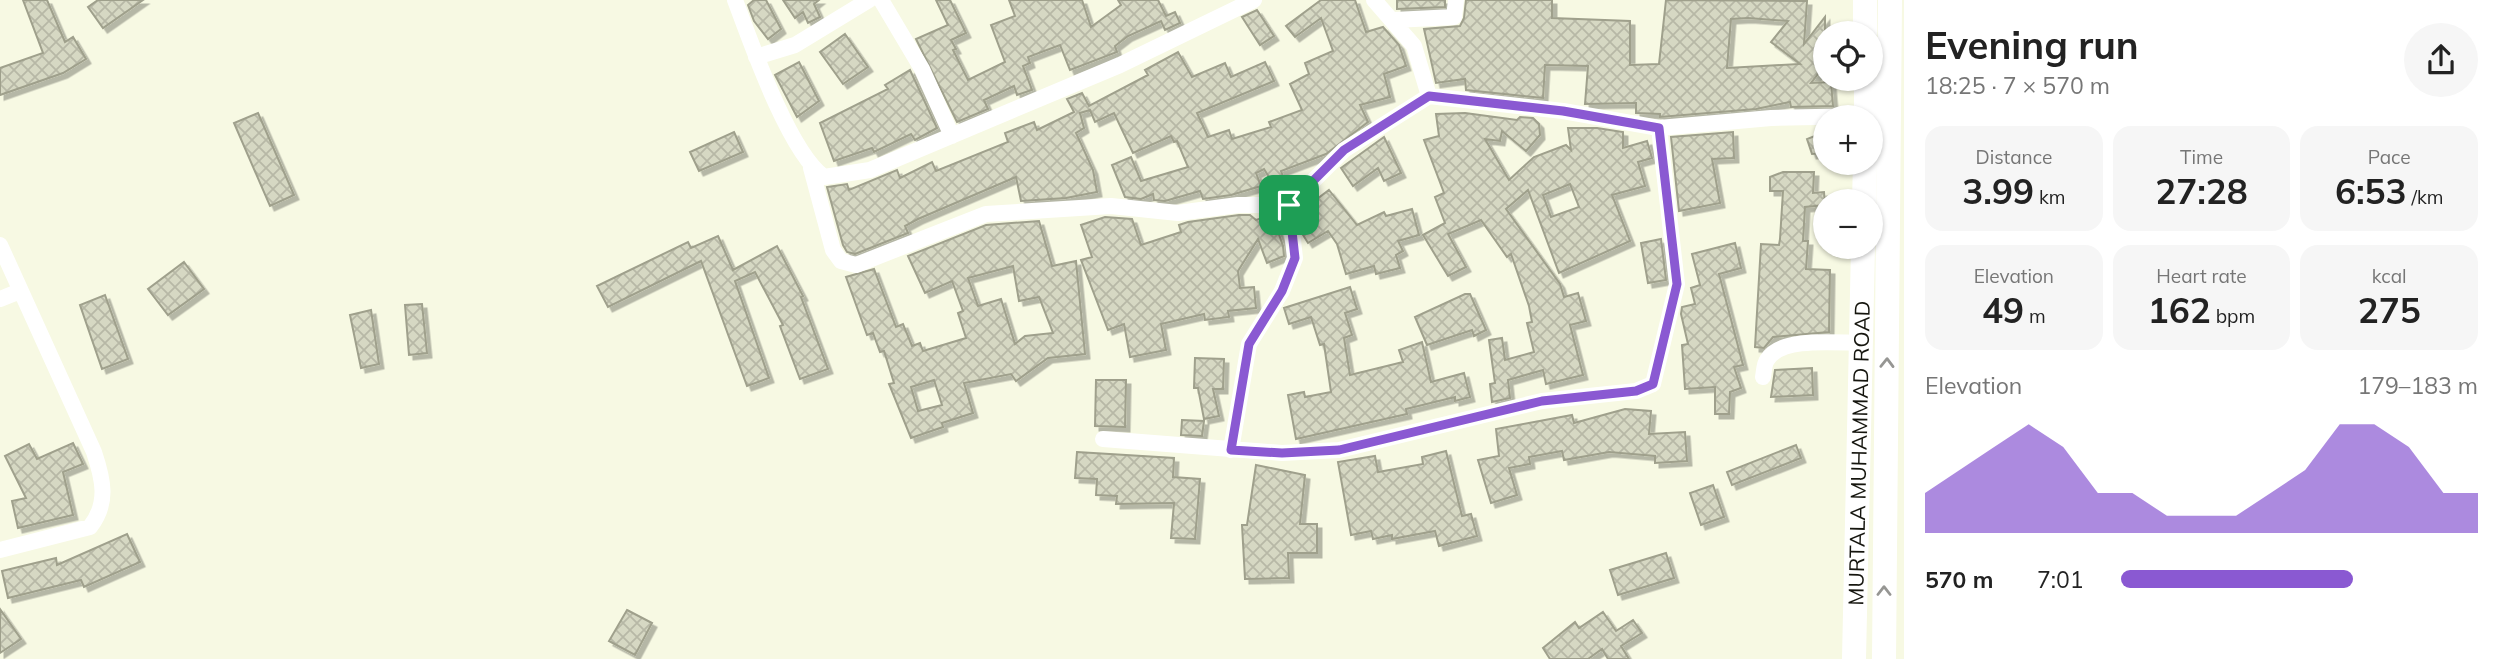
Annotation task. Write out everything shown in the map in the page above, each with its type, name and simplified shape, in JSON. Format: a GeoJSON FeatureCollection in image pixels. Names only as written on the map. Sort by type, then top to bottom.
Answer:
{"type":"FeatureCollection","features":[{"type":"Feature","properties":{"kind":"highway"},"geometry":{"type":"LineString","coordinates":[[1865,0],[1865,21]]}},
{"type":"Feature","properties":{"kind":"highway","name":"MURTALA MUHAMMAD ROAD"},"geometry":{"type":"LineString","coordinates":[[1884,659],[1890,0]]}},
{"type":"Feature","properties":{"kind":"highway","name":"MURTALA MUHAMMAD ROAD"},"geometry":{"type":"LineString","coordinates":[[1854,659],[1863,259]]}},
{"type":"Feature","properties":{"kind":"street"},"geometry":{"type":"LineString","coordinates":[[736,0],[756,58],[811,168],[833,250],[841,261],[856,265],[986,214],[1111,206],[1178,213],[1238,205],[1289,205],[1344,150],[1429,96],[1563,111],[1659,128],[1771,118],[1813,118]]}},
{"type":"Feature","properties":{"kind":"street"},"geometry":{"type":"LineString","coordinates":[[756,58],[795,45],[869,0]]}},
{"type":"Feature","properties":{"kind":"street"},"geometry":{"type":"LineString","coordinates":[[881,0],[922,69],[952,136]]}},
{"type":"Feature","properties":{"kind":"street"},"geometry":{"type":"LineString","coordinates":[[811,168],[824,177],[870,170],[1120,65],[1254,0]]}},
{"type":"Feature","properties":{"kind":"street"},"geometry":{"type":"LineString","coordinates":[[1374,0],[1414,46],[1429,96]]}},
{"type":"Feature","properties":{"kind":"street"},"geometry":{"type":"LineString","coordinates":[[1394,20],[1454,17],[1456,0]]}},
{"type":"Feature","properties":{"kind":"street"},"geometry":{"type":"LineString","coordinates":[[1103,439],[1282,453],[1339,450],[1542,401],[1636,391],[1653,384],[1677,284],[1659,128]]}},
{"type":"Feature","properties":{"kind":"street"},"geometry":{"type":"LineString","coordinates":[[1231,450],[1249,344],[1282,291],[1295,258],[1289,205]]}},
{"type":"Feature","properties":{"kind":"street"},"geometry":{"type":"LineString","coordinates":[[0,245],[94,452],[102,475],[103,502],[99,516],[90,527],[0,550]]}},
{"type":"Feature","properties":{"kind":"street"},"geometry":{"type":"LineString","coordinates":[[0,299],[20,291]]}},
{"type":"Feature","properties":{"kind":"street"},"geometry":{"type":"LineString","coordinates":[[1763,377],[1767,360],[1779,349],[1796,344],[1861,343]]}},
{"type":"Feature","properties":{"kind":"building"},"geometry":{"type":"Polygon","coordinates":[[[23,0],[47,0],[65,42],[73,37],[86,59],[63,73],[0,95],[0,68],[43,53],[23,0]]]}},
{"type":"Feature","properties":{"kind":"building"},"geometry":{"type":"Polygon","coordinates":[[[98,0],[143,0],[103,28],[88,7],[98,0]]]}},
{"type":"Feature","properties":{"kind":"building"},"geometry":{"type":"Polygon","coordinates":[[[754,0],[766,0],[781,29],[768,39],[754,21],[748,5],[754,0]]]}},
{"type":"Feature","properties":{"kind":"building"},"geometry":{"type":"Polygon","coordinates":[[[783,0],[819,0],[814,4],[820,17],[808,23],[803,12],[795,18],[783,0]]]}},
{"type":"Feature","properties":{"kind":"building"},"geometry":{"type":"Polygon","coordinates":[[[936,0],[950,0],[966,33],[951,40],[968,80],[1005,62],[991,25],[1015,16],[1009,0],[1082,0],[1091,27],[1121,5],[1118,0],[1158,0],[1166,16],[1175,12],[1180,23],[1165,30],[1161,21],[1128,36],[1115,46],[1117,52],[1070,70],[1060,45],[1028,57],[1030,63],[1023,66],[1032,90],[1017,95],[1014,86],[984,100],[988,109],[957,122],[916,39],[948,25],[936,0]]]}},
{"type":"Feature","properties":{"kind":"building"},"geometry":{"type":"Polygon","coordinates":[[[1321,0],[1355,0],[1366,32],[1383,27],[1399,45],[1406,66],[1384,74],[1390,97],[1360,105],[1368,122],[1326,154],[1281,171],[1284,179],[1272,182],[1264,169],[1256,173],[1261,186],[1231,195],[1203,199],[1200,191],[1165,201],[1154,200],[1153,194],[1141,199],[1125,197],[1112,165],[1131,157],[1141,181],[1188,167],[1177,141],[1174,142],[1171,136],[1133,153],[1114,113],[1095,122],[1090,110],[1080,113],[1084,128],[1076,133],[1093,170],[1097,192],[1066,198],[1021,201],[1016,177],[918,219],[905,226],[908,233],[855,254],[847,252],[843,245],[827,187],[847,184],[849,190],[897,170],[900,178],[932,162],[936,171],[1008,142],[1005,133],[1034,122],[1037,130],[1074,112],[1067,99],[1082,93],[1089,106],[1148,75],[1145,70],[1178,52],[1192,77],[1225,63],[1231,77],[1265,62],[1274,81],[1197,113],[1208,137],[1229,130],[1232,139],[1271,127],[1269,122],[1302,110],[1290,84],[1309,74],[1305,63],[1333,51],[1321,18],[1295,37],[1286,26],[1321,0]]]}},
{"type":"Feature","properties":{"kind":"building"},"geometry":{"type":"Polygon","coordinates":[[[1397,0],[1445,0],[1445,7],[1397,9],[1397,0]]]}},
{"type":"Feature","properties":{"kind":"building"},"geometry":{"type":"Polygon","coordinates":[[[1466,0],[1552,0],[1552,18],[1630,21],[1630,65],[1659,64],[1666,0],[1807,1],[1804,44],[1813,32],[1811,83],[1813,91],[1832,91],[1833,105],[1791,107],[1790,102],[1756,109],[1660,117],[1660,114],[1636,113],[1636,103],[1585,104],[1588,66],[1545,65],[1543,98],[1466,90],[1465,79],[1436,83],[1424,29],[1460,26],[1466,0]],[[1731,19],[1727,68],[1800,64],[1771,42],[1788,21],[1731,19]]]}},
{"type":"Feature","properties":{"kind":"building"},"geometry":{"type":"Polygon","coordinates":[[[1257,10],[1274,36],[1260,45],[1242,17],[1257,10]]]}},
{"type":"Feature","properties":{"kind":"building"},"geometry":{"type":"Polygon","coordinates":[[[845,34],[868,67],[843,84],[820,52],[845,34]]]}},
{"type":"Feature","properties":{"kind":"building"},"geometry":{"type":"Polygon","coordinates":[[[799,62],[819,101],[797,117],[775,75],[799,62]]]}},
{"type":"Feature","properties":{"kind":"building"},"geometry":{"type":"Polygon","coordinates":[[[910,70],[937,128],[915,140],[911,134],[874,152],[872,148],[834,161],[820,123],[888,89],[885,85],[910,70]]]}},
{"type":"Feature","properties":{"kind":"building"},"geometry":{"type":"Polygon","coordinates":[[[258,113],[294,195],[270,206],[234,123],[258,113]]]}},
{"type":"Feature","properties":{"kind":"building"},"geometry":{"type":"Polygon","coordinates":[[[1465,113],[1517,120],[1520,117],[1533,118],[1539,124],[1540,135],[1526,151],[1502,131],[1500,141],[1485,139],[1509,180],[1534,157],[1566,145],[1571,150],[1568,128],[1597,128],[1623,132],[1623,148],[1647,141],[1652,158],[1638,162],[1645,186],[1612,195],[1630,241],[1559,273],[1528,190],[1506,209],[1560,284],[1564,297],[1578,293],[1586,321],[1570,325],[1583,375],[1546,384],[1543,370],[1508,380],[1510,398],[1492,402],[1490,384],[1495,383],[1489,340],[1502,338],[1505,360],[1534,352],[1527,323],[1532,322],[1529,306],[1511,254],[1507,257],[1481,220],[1448,234],[1466,267],[1448,276],[1423,235],[1445,223],[1435,197],[1444,193],[1424,140],[1439,136],[1436,114],[1465,113]],[[1570,184],[1543,195],[1551,217],[1579,207],[1570,184]]]}},
{"type":"Feature","properties":{"kind":"building"},"geometry":{"type":"Polygon","coordinates":[[[734,132],[743,152],[699,171],[690,152],[734,132]]]}},
{"type":"Feature","properties":{"kind":"building"},"geometry":{"type":"Polygon","coordinates":[[[1733,132],[1734,158],[1712,159],[1720,203],[1679,211],[1671,137],[1733,132]]]}},
{"type":"Feature","properties":{"kind":"building"},"geometry":{"type":"Polygon","coordinates":[[[1384,137],[1401,173],[1384,181],[1378,168],[1353,186],[1341,168],[1384,137]]]}},
{"type":"Feature","properties":{"kind":"building"},"geometry":{"type":"Polygon","coordinates":[[[1813,137],[1813,154],[1812,154],[1807,139],[1813,137]]]}},
{"type":"Feature","properties":{"kind":"building"},"geometry":{"type":"Polygon","coordinates":[[[1783,172],[1813,172],[1813,206],[1805,207],[1803,241],[1808,241],[1806,269],[1830,270],[1829,332],[1773,337],[1764,348],[1755,347],[1761,244],[1779,245],[1783,191],[1770,191],[1770,177],[1783,172]]]}},
{"type":"Feature","properties":{"kind":"building"},"geometry":{"type":"Polygon","coordinates":[[[1329,190],[1357,225],[1384,212],[1386,216],[1412,209],[1419,235],[1398,241],[1403,251],[1396,255],[1400,268],[1376,274],[1374,266],[1346,274],[1337,244],[1328,231],[1308,243],[1303,235],[1300,212],[1329,190]]]}},
{"type":"Feature","properties":{"kind":"building"},"geometry":{"type":"Polygon","coordinates":[[[1250,215],[1256,220],[1272,215],[1283,246],[1284,256],[1267,263],[1258,239],[1238,271],[1240,288],[1254,287],[1256,308],[1228,311],[1229,317],[1205,320],[1204,314],[1161,324],[1166,350],[1130,357],[1124,324],[1108,330],[1081,260],[1092,257],[1081,225],[1105,217],[1132,219],[1141,245],[1181,232],[1179,225],[1188,222],[1250,215]]]}},
{"type":"Feature","properties":{"kind":"building"},"geometry":{"type":"Polygon","coordinates":[[[1039,221],[1052,266],[1076,261],[1085,354],[1048,358],[1016,381],[1011,374],[964,383],[973,413],[942,423],[943,427],[911,438],[889,384],[894,383],[884,351],[880,352],[873,333],[867,335],[846,277],[874,269],[896,327],[903,324],[912,346],[920,343],[923,351],[966,338],[958,313],[963,311],[952,281],[925,293],[908,256],[986,225],[1039,221]],[[1013,266],[968,278],[978,306],[1001,299],[1015,344],[1025,336],[1053,333],[1039,297],[1019,301],[1013,266]],[[934,380],[911,387],[918,411],[942,405],[934,380]]]}},
{"type":"Feature","properties":{"kind":"building"},"geometry":{"type":"Polygon","coordinates":[[[718,236],[733,270],[777,246],[803,296],[801,297],[828,369],[800,379],[780,326],[783,325],[755,272],[735,281],[769,378],[747,386],[701,261],[608,307],[597,286],[688,242],[691,248],[718,236]]]}},
{"type":"Feature","properties":{"kind":"building"},"geometry":{"type":"Polygon","coordinates":[[[1661,239],[1666,280],[1648,283],[1641,243],[1661,239]]]}},
{"type":"Feature","properties":{"kind":"building"},"geometry":{"type":"Polygon","coordinates":[[[1735,243],[1741,268],[1719,274],[1743,365],[1734,367],[1741,388],[1730,392],[1729,414],[1715,414],[1715,387],[1685,389],[1682,345],[1688,344],[1681,314],[1682,307],[1695,304],[1691,288],[1700,285],[1692,254],[1735,243]]]}},
{"type":"Feature","properties":{"kind":"building"},"geometry":{"type":"Polygon","coordinates":[[[184,262],[204,289],[168,315],[148,289],[184,262]]]}},
{"type":"Feature","properties":{"kind":"building"},"geometry":{"type":"Polygon","coordinates":[[[1350,287],[1357,309],[1345,313],[1352,335],[1344,338],[1350,375],[1403,362],[1399,350],[1422,342],[1431,382],[1464,373],[1470,397],[1455,401],[1455,397],[1406,409],[1407,414],[1296,439],[1288,395],[1304,392],[1305,397],[1331,392],[1324,344],[1320,345],[1311,317],[1289,324],[1284,308],[1350,287]]]}},
{"type":"Feature","properties":{"kind":"building"},"geometry":{"type":"Polygon","coordinates":[[[1470,294],[1486,330],[1474,336],[1472,330],[1427,345],[1415,317],[1470,294]]]}},
{"type":"Feature","properties":{"kind":"building"},"geometry":{"type":"Polygon","coordinates":[[[105,295],[128,359],[102,369],[80,305],[105,295]]]}},
{"type":"Feature","properties":{"kind":"building"},"geometry":{"type":"Polygon","coordinates":[[[422,304],[427,353],[409,355],[405,305],[422,304]]]}},
{"type":"Feature","properties":{"kind":"building"},"geometry":{"type":"Polygon","coordinates":[[[371,310],[379,364],[361,368],[350,315],[371,310]]]}},
{"type":"Feature","properties":{"kind":"building"},"geometry":{"type":"Polygon","coordinates":[[[1195,358],[1224,359],[1223,389],[1213,389],[1219,416],[1204,419],[1198,388],[1194,388],[1195,358]]]}},
{"type":"Feature","properties":{"kind":"building"},"geometry":{"type":"Polygon","coordinates":[[[1812,368],[1813,395],[1771,397],[1775,370],[1812,368]]]}},
{"type":"Feature","properties":{"kind":"building"},"geometry":{"type":"Polygon","coordinates":[[[1096,380],[1126,380],[1125,427],[1095,426],[1096,380]]]}},
{"type":"Feature","properties":{"kind":"building"},"geometry":{"type":"Polygon","coordinates":[[[1625,409],[1651,411],[1649,434],[1685,432],[1687,461],[1655,463],[1655,456],[1609,452],[1564,460],[1562,451],[1529,457],[1530,464],[1509,468],[1517,495],[1491,503],[1478,460],[1499,456],[1496,429],[1572,415],[1574,423],[1625,409]]]}},
{"type":"Feature","properties":{"kind":"building"},"geometry":{"type":"Polygon","coordinates":[[[1182,420],[1204,421],[1202,436],[1181,435],[1182,420]]]}},
{"type":"Feature","properties":{"kind":"building"},"geometry":{"type":"Polygon","coordinates":[[[73,443],[83,464],[63,472],[73,515],[18,528],[12,501],[26,498],[5,456],[29,444],[37,459],[73,443]]]}},
{"type":"Feature","properties":{"kind":"building"},"geometry":{"type":"Polygon","coordinates":[[[1796,445],[1801,458],[1732,485],[1727,472],[1796,445]]]}},
{"type":"Feature","properties":{"kind":"building"},"geometry":{"type":"Polygon","coordinates":[[[1446,451],[1462,516],[1471,514],[1477,536],[1439,546],[1435,531],[1392,539],[1392,535],[1373,539],[1371,531],[1351,535],[1338,462],[1375,456],[1378,472],[1423,464],[1422,457],[1446,451]]]}},
{"type":"Feature","properties":{"kind":"building"},"geometry":{"type":"Polygon","coordinates":[[[1077,452],[1174,458],[1173,477],[1200,479],[1195,539],[1171,538],[1174,503],[1116,504],[1117,496],[1096,495],[1097,479],[1075,478],[1077,452]]]}},
{"type":"Feature","properties":{"kind":"building"},"geometry":{"type":"Polygon","coordinates":[[[1256,465],[1305,475],[1300,524],[1317,524],[1317,553],[1288,553],[1289,578],[1245,579],[1242,525],[1247,525],[1256,465]]]}},
{"type":"Feature","properties":{"kind":"building"},"geometry":{"type":"Polygon","coordinates":[[[1713,485],[1724,517],[1701,525],[1690,493],[1713,485]]]}},
{"type":"Feature","properties":{"kind":"building"},"geometry":{"type":"Polygon","coordinates":[[[127,534],[140,562],[84,587],[81,580],[8,598],[2,571],[56,558],[57,565],[127,534]]]}},
{"type":"Feature","properties":{"kind":"building"},"geometry":{"type":"Polygon","coordinates":[[[1666,553],[1674,578],[1618,595],[1610,570],[1666,553]]]}},
{"type":"Feature","properties":{"kind":"building"},"geometry":{"type":"Polygon","coordinates":[[[0,609],[21,639],[0,653],[0,609]]]}},
{"type":"Feature","properties":{"kind":"building"},"geometry":{"type":"Polygon","coordinates":[[[627,610],[652,623],[635,655],[609,641],[627,610]]]}},
{"type":"Feature","properties":{"kind":"building"},"geometry":{"type":"Polygon","coordinates":[[[1603,612],[1616,631],[1633,620],[1642,633],[1621,646],[1629,659],[1608,659],[1602,649],[1588,659],[1550,659],[1543,648],[1575,622],[1579,628],[1603,612]]]}},
{"type":"Feature","properties":{"kind":"route"},"geometry":{"type":"LineString","coordinates":[[1429,96],[1563,111],[1659,128],[1677,284],[1666,339],[1653,384],[1636,391],[1542,401],[1339,450],[1282,453],[1231,450],[1240,383],[1249,344],[1282,291],[1295,258],[1289,205],[1344,150],[1429,96]]}}]}
